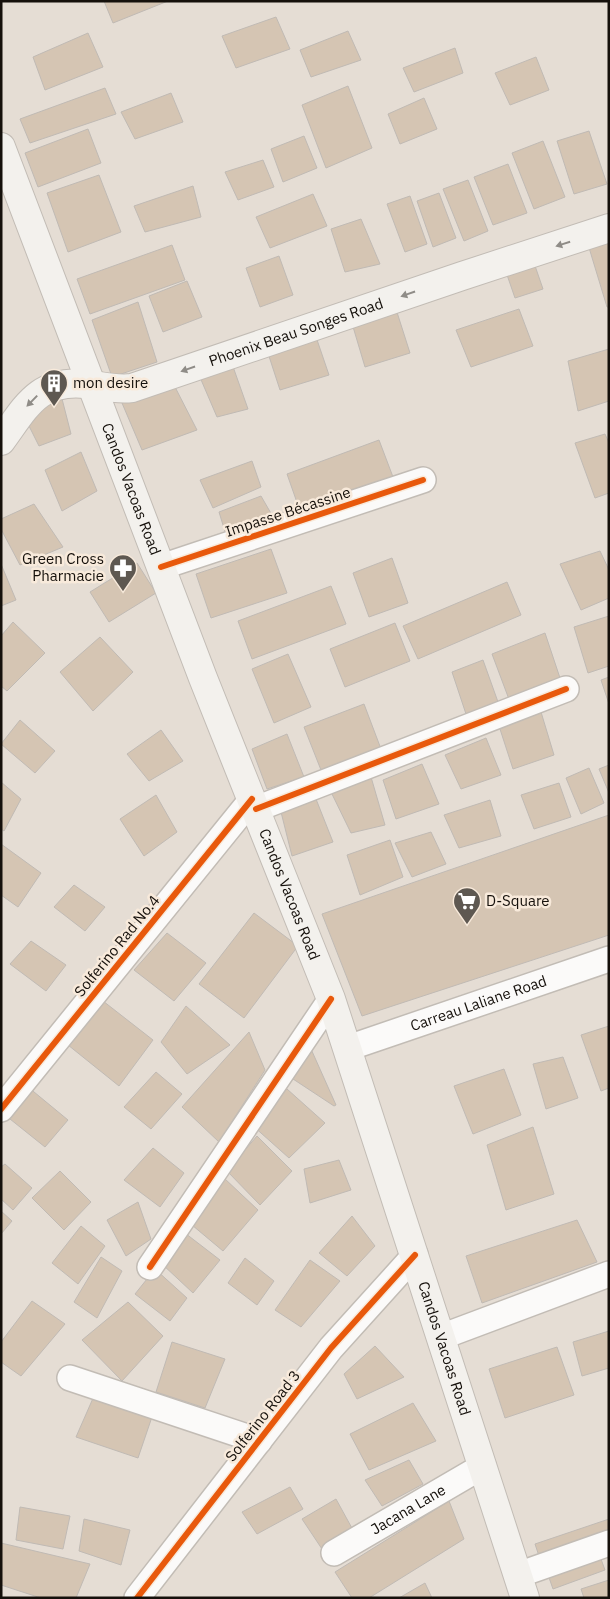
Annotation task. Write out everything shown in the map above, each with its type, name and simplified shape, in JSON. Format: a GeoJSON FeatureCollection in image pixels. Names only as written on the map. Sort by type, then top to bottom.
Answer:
{"type":"FeatureCollection","features":[{"type":"Feature","properties":{"kind":"main road","name":"Candos Vacoas Road"},"geometry":{"type":"LineString","coordinates":[[1,147],[161,568],[332,999],[482,1466],[518,1590]]}},
{"type":"Feature","properties":{"kind":"main road","name":"Phoenix Beau Songes Road"},"geometry":{"type":"LineString","coordinates":[[1,441],[25,408],[37,395],[48,388],[72,383],[119,390],[132,388],[609,228]]}},
{"type":"Feature","properties":{"kind":"street","name":"Impasse Bécassine"},"geometry":{"type":"LineString","coordinates":[[161,568],[423,480]]}},
{"type":"Feature","properties":{"kind":"street"},"geometry":{"type":"LineString","coordinates":[[254,804],[566,689]]}},
{"type":"Feature","properties":{"kind":"street","name":"Solferino Rad No.4"},"geometry":{"type":"LineString","coordinates":[[1,1110],[254,804]]}},
{"type":"Feature","properties":{"kind":"street","name":"Carreau Laliane Road"},"geometry":{"type":"LineString","coordinates":[[348,1048],[609,959]]}},
{"type":"Feature","properties":{"kind":"street"},"geometry":{"type":"LineString","coordinates":[[150,1266],[332,999]]}},
{"type":"Feature","properties":{"kind":"street","name":"Solferino Road 3"},"geometry":{"type":"LineString","coordinates":[[136,1598],[332,1348],[415,1255]]}},
{"type":"Feature","properties":{"kind":"street"},"geometry":{"type":"LineString","coordinates":[[441,1336],[609,1274]]}},
{"type":"Feature","properties":{"kind":"street"},"geometry":{"type":"LineString","coordinates":[[70,1378],[259,1441]]}},
{"type":"Feature","properties":{"kind":"street","name":"Jacana Lane"},"geometry":{"type":"LineString","coordinates":[[334,1554],[482,1466]]}},
{"type":"Feature","properties":{"kind":"street"},"geometry":{"type":"LineString","coordinates":[[518,1590],[609,1543]]}},
{"type":"Feature","properties":{"kind":"building"},"geometry":{"type":"Polygon","coordinates":[[[104,1],[168,1],[113,23],[104,1]]]}},
{"type":"Feature","properties":{"kind":"building"},"geometry":{"type":"Polygon","coordinates":[[[276,17],[290,49],[236,68],[222,36],[276,17]]]}},
{"type":"Feature","properties":{"kind":"building"},"geometry":{"type":"Polygon","coordinates":[[[348,31],[361,60],[311,77],[300,50],[348,31]]]}},
{"type":"Feature","properties":{"kind":"building"},"geometry":{"type":"Polygon","coordinates":[[[88,33],[103,67],[45,90],[33,57],[88,33]]]}},
{"type":"Feature","properties":{"kind":"building"},"geometry":{"type":"Polygon","coordinates":[[[455,48],[463,73],[414,92],[403,68],[455,48]]]}},
{"type":"Feature","properties":{"kind":"building"},"geometry":{"type":"Polygon","coordinates":[[[536,57],[549,90],[510,105],[495,73],[536,57]]]}},
{"type":"Feature","properties":{"kind":"building"},"geometry":{"type":"Polygon","coordinates":[[[348,86],[372,148],[326,168],[302,105],[348,86]]]}},
{"type":"Feature","properties":{"kind":"building"},"geometry":{"type":"Polygon","coordinates":[[[105,88],[116,114],[30,143],[20,119],[105,88]]]}},
{"type":"Feature","properties":{"kind":"building"},"geometry":{"type":"Polygon","coordinates":[[[171,93],[183,122],[135,139],[121,112],[171,93]]]}},
{"type":"Feature","properties":{"kind":"building"},"geometry":{"type":"Polygon","coordinates":[[[424,98],[437,129],[400,144],[388,114],[424,98]]]}},
{"type":"Feature","properties":{"kind":"building"},"geometry":{"type":"Polygon","coordinates":[[[88,129],[101,163],[38,187],[25,153],[88,129]]]}},
{"type":"Feature","properties":{"kind":"building"},"geometry":{"type":"Polygon","coordinates":[[[589,131],[607,184],[574,194],[557,141],[589,131]]]}},
{"type":"Feature","properties":{"kind":"building"},"geometry":{"type":"Polygon","coordinates":[[[304,136],[317,168],[283,182],[271,149],[304,136]]]}},
{"type":"Feature","properties":{"kind":"building"},"geometry":{"type":"Polygon","coordinates":[[[543,141],[565,197],[534,209],[512,153],[543,141]]]}},
{"type":"Feature","properties":{"kind":"building"},"geometry":{"type":"Polygon","coordinates":[[[263,160],[274,187],[238,200],[225,172],[263,160]]]}},
{"type":"Feature","properties":{"kind":"building"},"geometry":{"type":"Polygon","coordinates":[[[508,164],[527,213],[493,225],[474,177],[508,164]]]}},
{"type":"Feature","properties":{"kind":"building"},"geometry":{"type":"Polygon","coordinates":[[[99,175],[121,232],[68,252],[47,193],[99,175]]]}},
{"type":"Feature","properties":{"kind":"building"},"geometry":{"type":"Polygon","coordinates":[[[468,180],[488,231],[464,241],[443,189],[468,180]]]}},
{"type":"Feature","properties":{"kind":"building"},"geometry":{"type":"Polygon","coordinates":[[[193,186],[201,217],[145,232],[134,206],[193,186]]]}},
{"type":"Feature","properties":{"kind":"building"},"geometry":{"type":"Polygon","coordinates":[[[439,193],[456,238],[433,247],[417,201],[439,193]]]}},
{"type":"Feature","properties":{"kind":"building"},"geometry":{"type":"Polygon","coordinates":[[[313,194],[327,226],[270,248],[256,217],[313,194]]]}},
{"type":"Feature","properties":{"kind":"building"},"geometry":{"type":"Polygon","coordinates":[[[410,196],[427,244],[405,252],[387,204],[410,196]]]}},
{"type":"Feature","properties":{"kind":"building"},"geometry":{"type":"Polygon","coordinates":[[[361,219],[380,264],[345,272],[331,229],[361,219]]]}},
{"type":"Feature","properties":{"kind":"building"},"geometry":{"type":"Polygon","coordinates":[[[609,235],[609,307],[607,307],[587,241],[609,235]]]}},
{"type":"Feature","properties":{"kind":"building"},"geometry":{"type":"Polygon","coordinates":[[[172,245],[185,280],[90,314],[77,279],[172,245]]]}},
{"type":"Feature","properties":{"kind":"building"},"geometry":{"type":"Polygon","coordinates":[[[279,256],[293,295],[260,307],[246,268],[279,256]]]}},
{"type":"Feature","properties":{"kind":"building"},"geometry":{"type":"Polygon","coordinates":[[[533,260],[543,289],[515,298],[505,269],[533,260]]]}},
{"type":"Feature","properties":{"kind":"building"},"geometry":{"type":"Polygon","coordinates":[[[187,281],[202,317],[163,332],[149,296],[187,281]]]}},
{"type":"Feature","properties":{"kind":"building"},"geometry":{"type":"Polygon","coordinates":[[[138,302],[157,362],[112,377],[92,320],[138,302]]]}},
{"type":"Feature","properties":{"kind":"building"},"geometry":{"type":"Polygon","coordinates":[[[395,306],[410,353],[365,367],[351,320],[395,306]]]}},
{"type":"Feature","properties":{"kind":"building"},"geometry":{"type":"Polygon","coordinates":[[[519,309],[533,346],[471,367],[456,330],[519,309]]]}},
{"type":"Feature","properties":{"kind":"building"},"geometry":{"type":"Polygon","coordinates":[[[314,331],[329,375],[280,390],[266,347],[314,331]]]}},
{"type":"Feature","properties":{"kind":"building"},"geometry":{"type":"Polygon","coordinates":[[[609,349],[609,401],[578,411],[568,361],[609,349]]]}},
{"type":"Feature","properties":{"kind":"building"},"geometry":{"type":"Polygon","coordinates":[[[231,361],[248,409],[217,417],[199,375],[231,361]]]}},
{"type":"Feature","properties":{"kind":"building"},"geometry":{"type":"Polygon","coordinates":[[[174,385],[197,430],[142,450],[122,403],[174,385]]]}},
{"type":"Feature","properties":{"kind":"building","name":"mon desire"},"geometry":{"type":"Polygon","coordinates":[[[60,391],[71,434],[39,446],[28,424],[60,391]]]}},
{"type":"Feature","properties":{"kind":"building"},"geometry":{"type":"Polygon","coordinates":[[[605,434],[609,443],[609,493],[595,498],[575,443],[605,434]]]}},
{"type":"Feature","properties":{"kind":"building"},"geometry":{"type":"Polygon","coordinates":[[[379,440],[393,477],[300,511],[287,474],[379,440]]]}},
{"type":"Feature","properties":{"kind":"building"},"geometry":{"type":"Polygon","coordinates":[[[81,452],[97,491],[62,511],[45,470],[81,452]]]}},
{"type":"Feature","properties":{"kind":"building"},"geometry":{"type":"Polygon","coordinates":[[[252,461],[261,487],[213,508],[200,480],[252,461]]]}},
{"type":"Feature","properties":{"kind":"building"},"geometry":{"type":"Polygon","coordinates":[[[261,496],[276,522],[227,538],[219,512],[261,496]]]}},
{"type":"Feature","properties":{"kind":"building"},"geometry":{"type":"Polygon","coordinates":[[[34,504],[63,547],[20,565],[1,529],[1,519],[34,504]]]}},
{"type":"Feature","properties":{"kind":"building"},"geometry":{"type":"Polygon","coordinates":[[[271,549],[287,593],[211,618],[196,574],[271,549]]]}},
{"type":"Feature","properties":{"kind":"building"},"geometry":{"type":"Polygon","coordinates":[[[600,551],[609,570],[609,598],[581,610],[560,564],[600,551]]]}},
{"type":"Feature","properties":{"kind":"building"},"geometry":{"type":"Polygon","coordinates":[[[392,558],[408,603],[369,617],[353,573],[392,558]]]}},
{"type":"Feature","properties":{"kind":"building","name":"Green Cross Pharmacie"},"geometry":{"type":"Polygon","coordinates":[[[137,563],[156,593],[109,622],[90,592],[137,563]]]}},
{"type":"Feature","properties":{"kind":"building"},"geometry":{"type":"Polygon","coordinates":[[[1,564],[16,600],[1,606],[1,564]]]}},
{"type":"Feature","properties":{"kind":"building"},"geometry":{"type":"Polygon","coordinates":[[[507,582],[521,615],[418,659],[403,626],[507,582]]]}},
{"type":"Feature","properties":{"kind":"building"},"geometry":{"type":"Polygon","coordinates":[[[331,586],[346,624],[252,659],[238,621],[331,586]]]}},
{"type":"Feature","properties":{"kind":"building"},"geometry":{"type":"Polygon","coordinates":[[[609,616],[609,666],[588,673],[574,627],[609,616]]]}},
{"type":"Feature","properties":{"kind":"building"},"geometry":{"type":"Polygon","coordinates":[[[13,622],[45,653],[7,691],[1,686],[1,636],[13,622]]]}},
{"type":"Feature","properties":{"kind":"building"},"geometry":{"type":"Polygon","coordinates":[[[395,623],[410,661],[345,687],[330,649],[395,623]]]}},
{"type":"Feature","properties":{"kind":"building"},"geometry":{"type":"Polygon","coordinates":[[[545,633],[561,681],[510,702],[492,654],[545,633]]]}},
{"type":"Feature","properties":{"kind":"building"},"geometry":{"type":"Polygon","coordinates":[[[100,637],[133,672],[93,711],[60,672],[100,637]]]}},
{"type":"Feature","properties":{"kind":"building"},"geometry":{"type":"Polygon","coordinates":[[[288,654],[311,707],[274,723],[252,669],[288,654]]]}},
{"type":"Feature","properties":{"kind":"building"},"geometry":{"type":"Polygon","coordinates":[[[483,660],[498,702],[466,714],[452,672],[483,660]]]}},
{"type":"Feature","properties":{"kind":"building"},"geometry":{"type":"Polygon","coordinates":[[[609,677],[609,704],[601,680],[609,677]]]}},
{"type":"Feature","properties":{"kind":"building"},"geometry":{"type":"Polygon","coordinates":[[[364,704],[381,749],[321,770],[304,727],[364,704]]]}},
{"type":"Feature","properties":{"kind":"building"},"geometry":{"type":"Polygon","coordinates":[[[541,712],[554,755],[513,769],[499,726],[541,712]]]}},
{"type":"Feature","properties":{"kind":"building"},"geometry":{"type":"Polygon","coordinates":[[[20,720],[55,751],[35,773],[1,744],[20,720]]]}},
{"type":"Feature","properties":{"kind":"building"},"geometry":{"type":"Polygon","coordinates":[[[161,730],[183,761],[149,781],[127,754],[161,730]]]}},
{"type":"Feature","properties":{"kind":"building"},"geometry":{"type":"Polygon","coordinates":[[[287,734],[304,777],[267,789],[252,749],[287,734]]]}},
{"type":"Feature","properties":{"kind":"building"},"geometry":{"type":"Polygon","coordinates":[[[486,738],[501,775],[461,789],[445,755],[486,738]]]}},
{"type":"Feature","properties":{"kind":"building"},"geometry":{"type":"Polygon","coordinates":[[[422,764],[439,804],[396,819],[383,780],[422,764]]]}},
{"type":"Feature","properties":{"kind":"building"},"geometry":{"type":"Polygon","coordinates":[[[609,765],[609,793],[599,769],[609,765]]]}},
{"type":"Feature","properties":{"kind":"building"},"geometry":{"type":"Polygon","coordinates":[[[589,768],[604,803],[581,814],[566,778],[589,768]]]}},
{"type":"Feature","properties":{"kind":"building"},"geometry":{"type":"Polygon","coordinates":[[[371,777],[385,825],[351,833],[331,792],[371,777]]]}},
{"type":"Feature","properties":{"kind":"building"},"geometry":{"type":"Polygon","coordinates":[[[1,782],[21,799],[4,831],[1,829],[1,782]]]}},
{"type":"Feature","properties":{"kind":"building"},"geometry":{"type":"Polygon","coordinates":[[[559,783],[571,817],[534,829],[521,795],[559,783]]]}},
{"type":"Feature","properties":{"kind":"building"},"geometry":{"type":"Polygon","coordinates":[[[314,794],[333,842],[292,856],[280,808],[314,794]]]}},
{"type":"Feature","properties":{"kind":"building"},"geometry":{"type":"Polygon","coordinates":[[[156,795],[177,832],[144,856],[120,819],[156,795]]]}},
{"type":"Feature","properties":{"kind":"building"},"geometry":{"type":"Polygon","coordinates":[[[490,800],[501,836],[459,848],[444,815],[490,800]]]}},
{"type":"Feature","properties":{"kind":"building","name":"D-Square"},"geometry":{"type":"Polygon","coordinates":[[[609,815],[609,935],[362,1016],[322,914],[609,815]]]}},
{"type":"Feature","properties":{"kind":"building"},"geometry":{"type":"Polygon","coordinates":[[[431,832],[446,864],[412,877],[395,843],[431,832]]]}},
{"type":"Feature","properties":{"kind":"building"},"geometry":{"type":"Polygon","coordinates":[[[390,840],[403,877],[360,895],[347,855],[390,840]]]}},
{"type":"Feature","properties":{"kind":"building"},"geometry":{"type":"Polygon","coordinates":[[[1,844],[41,873],[18,907],[1,895],[1,844]]]}},
{"type":"Feature","properties":{"kind":"building"},"geometry":{"type":"Polygon","coordinates":[[[74,885],[105,907],[85,931],[54,907],[74,885]]]}},
{"type":"Feature","properties":{"kind":"building"},"geometry":{"type":"Polygon","coordinates":[[[254,913],[298,946],[244,1018],[199,984],[254,913]]]}},
{"type":"Feature","properties":{"kind":"building"},"geometry":{"type":"Polygon","coordinates":[[[167,933],[206,963],[174,1001],[134,970],[167,933]]]}},
{"type":"Feature","properties":{"kind":"building"},"geometry":{"type":"Polygon","coordinates":[[[31,941],[66,965],[46,991],[10,964],[31,941]]]}},
{"type":"Feature","properties":{"kind":"building"},"geometry":{"type":"Polygon","coordinates":[[[103,1001],[153,1040],[119,1086],[68,1045],[103,1001]]]}},
{"type":"Feature","properties":{"kind":"building"},"geometry":{"type":"Polygon","coordinates":[[[186,1006],[230,1045],[187,1074],[161,1042],[186,1006]]]}},
{"type":"Feature","properties":{"kind":"building"},"geometry":{"type":"Polygon","coordinates":[[[609,1026],[609,1088],[601,1091],[581,1035],[609,1026]]]}},
{"type":"Feature","properties":{"kind":"building"},"geometry":{"type":"Polygon","coordinates":[[[249,1032],[265,1070],[219,1142],[182,1107],[249,1032]]]}},
{"type":"Feature","properties":{"kind":"building"},"geometry":{"type":"Polygon","coordinates":[[[311,1049],[336,1105],[334,1106],[290,1077],[311,1049]]]}},
{"type":"Feature","properties":{"kind":"building"},"geometry":{"type":"Polygon","coordinates":[[[563,1057],[578,1098],[546,1109],[533,1064],[563,1057]]]}},
{"type":"Feature","properties":{"kind":"building"},"geometry":{"type":"Polygon","coordinates":[[[504,1069],[521,1115],[473,1134],[454,1086],[504,1069]]]}},
{"type":"Feature","properties":{"kind":"building"},"geometry":{"type":"Polygon","coordinates":[[[156,1072],[182,1094],[151,1129],[124,1107],[156,1072]]]}},
{"type":"Feature","properties":{"kind":"building"},"geometry":{"type":"Polygon","coordinates":[[[28,1087],[68,1120],[45,1147],[5,1115],[28,1087]]]}},
{"type":"Feature","properties":{"kind":"building"},"geometry":{"type":"Polygon","coordinates":[[[287,1089],[325,1123],[289,1158],[252,1125],[287,1089]]]}},
{"type":"Feature","properties":{"kind":"building"},"geometry":{"type":"Polygon","coordinates":[[[533,1127],[554,1194],[506,1210],[487,1145],[533,1127]]]}},
{"type":"Feature","properties":{"kind":"building"},"geometry":{"type":"Polygon","coordinates":[[[257,1136],[292,1171],[260,1205],[227,1171],[257,1136]]]}},
{"type":"Feature","properties":{"kind":"building"},"geometry":{"type":"Polygon","coordinates":[[[153,1148],[184,1173],[160,1207],[124,1180],[153,1148]]]}},
{"type":"Feature","properties":{"kind":"building"},"geometry":{"type":"Polygon","coordinates":[[[339,1160],[351,1190],[310,1203],[304,1169],[339,1160]]]}},
{"type":"Feature","properties":{"kind":"building"},"geometry":{"type":"Polygon","coordinates":[[[5,1164],[32,1188],[13,1210],[1,1199],[1,1167],[5,1164]]]}},
{"type":"Feature","properties":{"kind":"building"},"geometry":{"type":"Polygon","coordinates":[[[60,1171],[91,1202],[64,1230],[32,1198],[60,1171]]]}},
{"type":"Feature","properties":{"kind":"building"},"geometry":{"type":"Polygon","coordinates":[[[224,1178],[258,1210],[223,1251],[186,1220],[224,1178]]]}},
{"type":"Feature","properties":{"kind":"building"},"geometry":{"type":"Polygon","coordinates":[[[138,1202],[151,1239],[126,1256],[107,1220],[138,1202]]]}},
{"type":"Feature","properties":{"kind":"building"},"geometry":{"type":"Polygon","coordinates":[[[1,1211],[12,1221],[1,1234],[1,1211]]]}},
{"type":"Feature","properties":{"kind":"building"},"geometry":{"type":"Polygon","coordinates":[[[352,1216],[375,1246],[347,1276],[319,1253],[352,1216]]]}},
{"type":"Feature","properties":{"kind":"building"},"geometry":{"type":"Polygon","coordinates":[[[577,1220],[597,1262],[482,1303],[466,1256],[577,1220]]]}},
{"type":"Feature","properties":{"kind":"building"},"geometry":{"type":"Polygon","coordinates":[[[81,1226],[105,1246],[78,1284],[52,1263],[81,1226]]]}},
{"type":"Feature","properties":{"kind":"building"},"geometry":{"type":"Polygon","coordinates":[[[181,1230],[220,1260],[193,1293],[162,1264],[181,1230]]]}},
{"type":"Feature","properties":{"kind":"building"},"geometry":{"type":"Polygon","coordinates":[[[101,1257],[122,1271],[97,1318],[74,1302],[101,1257]]]}},
{"type":"Feature","properties":{"kind":"building"},"geometry":{"type":"Polygon","coordinates":[[[245,1258],[274,1281],[257,1305],[228,1283],[245,1258]]]}},
{"type":"Feature","properties":{"kind":"building"},"geometry":{"type":"Polygon","coordinates":[[[310,1260],[340,1281],[301,1327],[275,1310],[310,1260]]]}},
{"type":"Feature","properties":{"kind":"building"},"geometry":{"type":"Polygon","coordinates":[[[155,1269],[187,1298],[170,1321],[135,1294],[155,1269]]]}},
{"type":"Feature","properties":{"kind":"building"},"geometry":{"type":"Polygon","coordinates":[[[32,1301],[65,1324],[21,1376],[1,1362],[1,1342],[32,1301]]]}},
{"type":"Feature","properties":{"kind":"building"},"geometry":{"type":"Polygon","coordinates":[[[128,1302],[163,1336],[122,1381],[82,1340],[128,1302]]]}},
{"type":"Feature","properties":{"kind":"building"},"geometry":{"type":"Polygon","coordinates":[[[609,1331],[609,1368],[582,1376],[573,1342],[609,1331]]]}},
{"type":"Feature","properties":{"kind":"building"},"geometry":{"type":"Polygon","coordinates":[[[172,1342],[225,1359],[205,1408],[156,1392],[172,1342]]]}},
{"type":"Feature","properties":{"kind":"building"},"geometry":{"type":"Polygon","coordinates":[[[375,1346],[404,1377],[357,1399],[344,1374],[375,1346]]]}},
{"type":"Feature","properties":{"kind":"building"},"geometry":{"type":"Polygon","coordinates":[[[557,1347],[574,1395],[505,1418],[489,1369],[557,1347]]]}},
{"type":"Feature","properties":{"kind":"building"},"geometry":{"type":"Polygon","coordinates":[[[94,1396],[154,1411],[138,1458],[76,1437],[94,1396]]]}},
{"type":"Feature","properties":{"kind":"building"},"geometry":{"type":"Polygon","coordinates":[[[413,1403],[436,1441],[369,1470],[350,1434],[413,1403]]]}},
{"type":"Feature","properties":{"kind":"building"},"geometry":{"type":"Polygon","coordinates":[[[409,1460],[423,1484],[382,1506],[365,1480],[409,1460]]]}},
{"type":"Feature","properties":{"kind":"building"},"geometry":{"type":"Polygon","coordinates":[[[290,1487],[303,1509],[257,1534],[242,1512],[290,1487]]]}},
{"type":"Feature","properties":{"kind":"building"},"geometry":{"type":"Polygon","coordinates":[[[336,1499],[353,1530],[322,1549],[302,1519],[336,1499]]]}},
{"type":"Feature","properties":{"kind":"building"},"geometry":{"type":"Polygon","coordinates":[[[449,1501],[464,1539],[369,1598],[352,1598],[335,1572],[449,1501]]]}},
{"type":"Feature","properties":{"kind":"building"},"geometry":{"type":"Polygon","coordinates":[[[20,1507],[70,1516],[63,1549],[16,1540],[20,1507]]]}},
{"type":"Feature","properties":{"kind":"building"},"geometry":{"type":"Polygon","coordinates":[[[84,1519],[130,1530],[121,1565],[79,1551],[84,1519]]]}},
{"type":"Feature","properties":{"kind":"building"},"geometry":{"type":"Polygon","coordinates":[[[609,1519],[609,1539],[541,1562],[535,1544],[609,1519]]]}},
{"type":"Feature","properties":{"kind":"building"},"geometry":{"type":"Polygon","coordinates":[[[1,1543],[90,1564],[76,1598],[41,1598],[1,1585],[1,1543]]]}},
{"type":"Feature","properties":{"kind":"building"},"geometry":{"type":"Polygon","coordinates":[[[598,1551],[605,1570],[553,1589],[546,1569],[598,1551]]]}},
{"type":"Feature","properties":{"kind":"building"},"geometry":{"type":"Polygon","coordinates":[[[609,1580],[609,1598],[584,1598],[581,1589],[609,1580]]]}},
{"type":"Feature","properties":{"kind":"building"},"geometry":{"type":"Polygon","coordinates":[[[425,1583],[432,1598],[399,1598],[425,1583]]]}},
{"type":"Feature","properties":{"kind":"cycle path"},"geometry":{"type":"LineString","coordinates":[[161,567],[423,480]]}},
{"type":"Feature","properties":{"kind":"cycle path"},"geometry":{"type":"LineString","coordinates":[[256,809],[566,689]]}},
{"type":"Feature","properties":{"kind":"cycle path"},"geometry":{"type":"LineString","coordinates":[[1,1109],[252,799]]}},
{"type":"Feature","properties":{"kind":"cycle path"},"geometry":{"type":"LineString","coordinates":[[150,1267],[331,999]]}},
{"type":"Feature","properties":{"kind":"cycle path"},"geometry":{"type":"LineString","coordinates":[[137,1598],[331,1348],[415,1255]]}},
{"type":"Feature","properties":{"kind":"place","name":"mon desire"},"geometry":{"type":"Point","coordinates":[54,407]}},
{"type":"Feature","properties":{"kind":"place","name":"Green Cross Pharmacie"},"geometry":{"type":"Point","coordinates":[123,592]}},
{"type":"Feature","properties":{"kind":"place","name":"D-Square"},"geometry":{"type":"Point","coordinates":[467,925]}}]}
